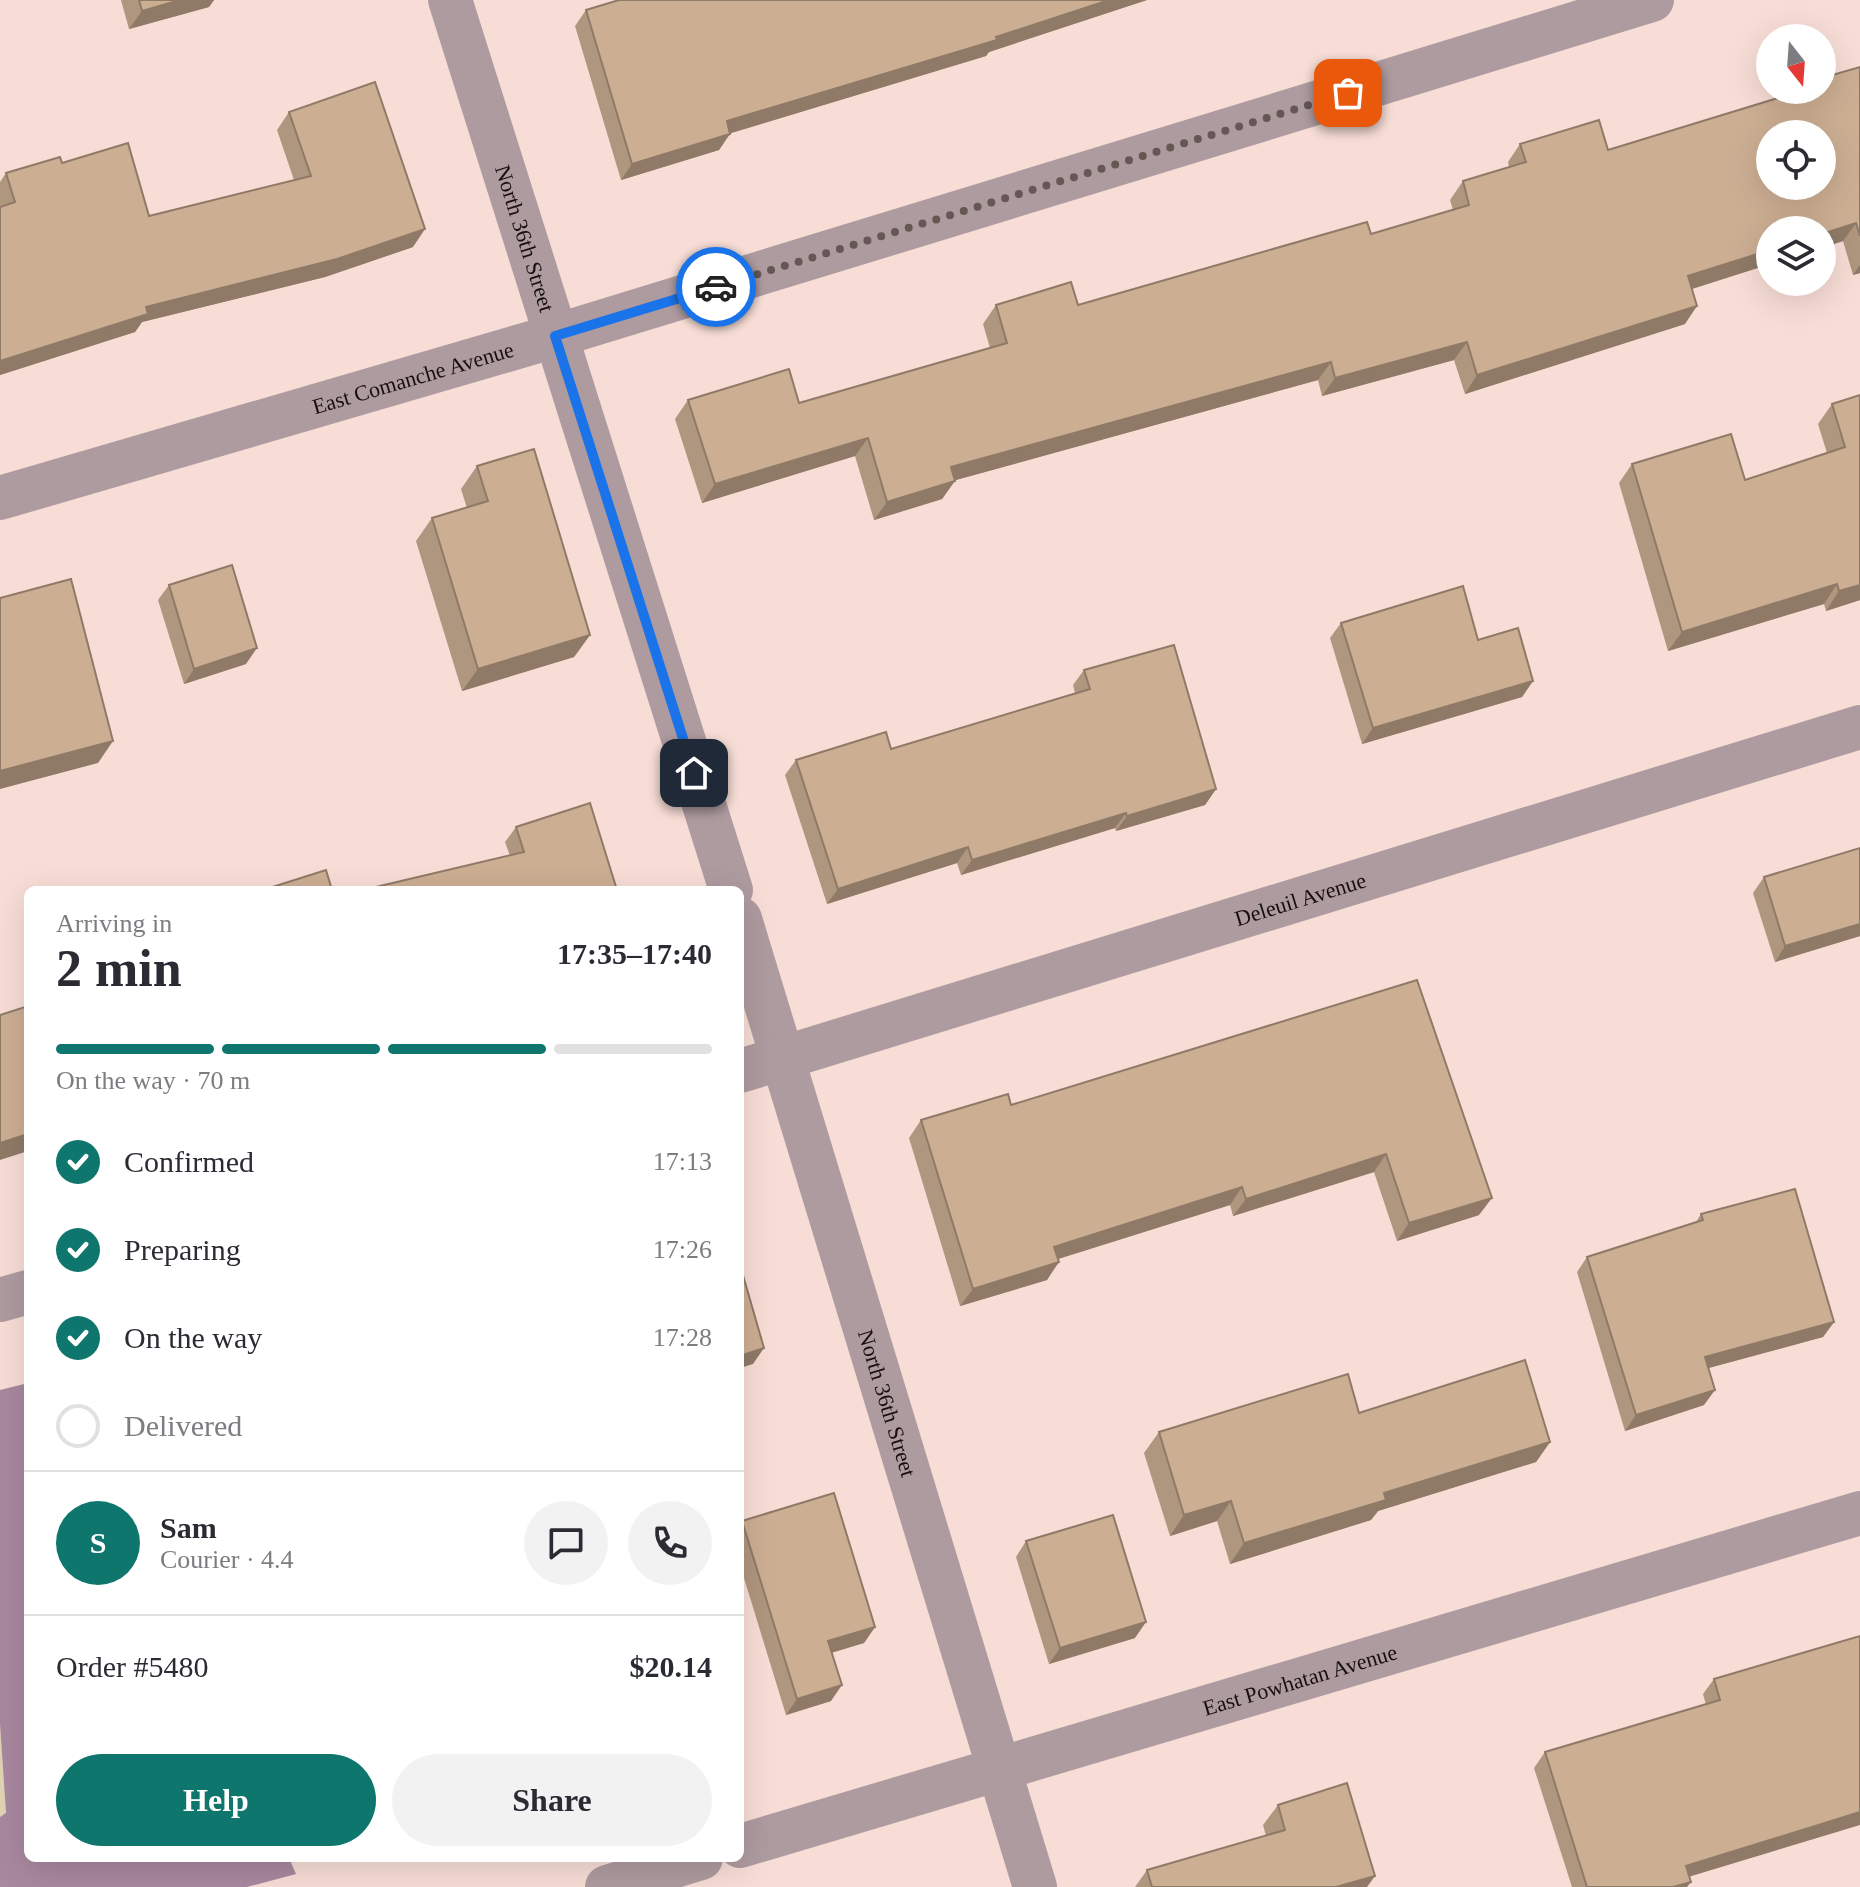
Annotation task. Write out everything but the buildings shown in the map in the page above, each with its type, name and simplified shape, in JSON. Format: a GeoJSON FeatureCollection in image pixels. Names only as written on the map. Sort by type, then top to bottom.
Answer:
{"type":"FeatureCollection","features":[{"type":"Feature","properties":{"kind":"street","name":"North 36th Street"},"geometry":{"type":"LineString","coordinates":[[450,0],[730,886]]}},
{"type":"Feature","properties":{"kind":"street","name":"East Comanche Avenue"},"geometry":{"type":"LineString","coordinates":[[0,498],[555,336],[1652,0]]}},
{"type":"Feature","properties":{"kind":"street","name":"Deleuil Avenue"},"geometry":{"type":"LineString","coordinates":[[744,1070],[1860,727]]}},
{"type":"Feature","properties":{"kind":"street","name":"North 36th Street"},"geometry":{"type":"LineString","coordinates":[[744,932],[1035,1887]]}},
{"type":"Feature","properties":{"kind":"street"},"geometry":{"type":"LineString","coordinates":[[0,1300],[24,1293]]}},
{"type":"Feature","properties":{"kind":"street","name":"East Powhatan Avenue"},"geometry":{"type":"LineString","coordinates":[[744,1845],[1860,1513]]}},
{"type":"Feature","properties":{"kind":"street"},"geometry":{"type":"LineString","coordinates":[[607,1887],[688,1862]]}},
{"type":"Feature","properties":{"kind":"shaded area"},"geometry":{"type":"Polygon","coordinates":[[[24,1384],[24,1862],[291,1862],[296,1874],[247,1887],[0,1887],[0,1817],[6,1813],[0,1724],[0,1390],[24,1384]]]}},
{"type":"Feature","properties":{"kind":"shaded area"},"geometry":{"type":"Polygon","coordinates":[[[0,1724],[6,1814],[0,1817],[0,1724]]]}},
{"type":"Feature","properties":{"kind":"way so far"},"geometry":{"type":"LineString","coordinates":[[716,287],[1348,93]]}},
{"type":"Feature","properties":{"kind":"route"},"geometry":{"type":"LineString","coordinates":[[694,773],[555,336],[716,287]]}}]}
